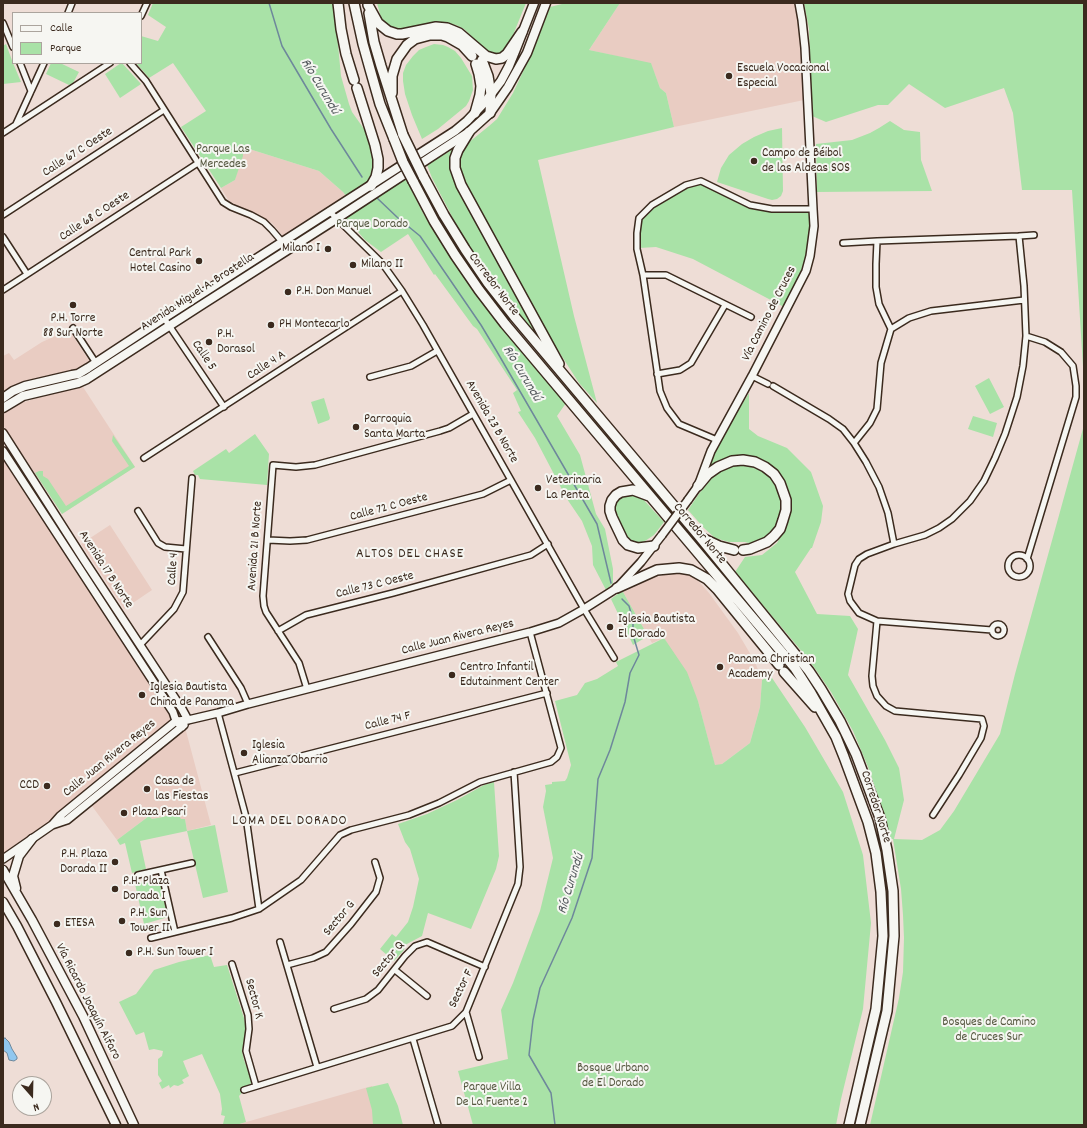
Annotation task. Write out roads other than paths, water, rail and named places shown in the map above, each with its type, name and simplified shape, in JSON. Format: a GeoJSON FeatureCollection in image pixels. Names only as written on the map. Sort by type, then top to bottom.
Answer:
{"type":"FeatureCollection","features":[{"type":"Feature","properties":{"kind":"highway"},"geometry":{"type":"LineString","coordinates":[[338,3],[346,54],[375,145],[378,159],[376,177],[371,186]]}},
{"type":"Feature","properties":{"kind":"highway","name":"Corredor Norte"},"geometry":{"type":"LineString","coordinates":[[354,3],[363,44],[380,104],[394,139],[413,181],[434,221],[455,255],[505,324],[794,668],[811,693],[844,756],[868,822],[876,853],[881,892],[883,936],[876,1009],[849,1125]]}},
{"type":"Feature","properties":{"kind":"highway"},"geometry":{"type":"LineString","coordinates":[[368,4],[378,23],[384,29],[402,34],[436,27],[455,30],[463,35],[486,56],[496,60],[508,54],[522,32]]}},
{"type":"Feature","properties":{"kind":"highway","name":"Corredor Norte"},"geometry":{"type":"LineString","coordinates":[[368,4],[374,42],[403,135],[444,215],[488,283],[794,652],[821,689],[840,721],[856,754],[880,818],[887,850],[893,891],[894,936],[887,1011],[860,1125]]}},
{"type":"Feature","properties":{"kind":"highway"},"geometry":{"type":"LineString","coordinates":[[392,101],[392,76],[399,54],[415,39],[430,35],[442,35],[448,36],[462,45],[477,58],[481,86],[475,113]]}},
{"type":"Feature","properties":{"kind":"highway"},"geometry":{"type":"LineString","coordinates":[[463,35],[488,76],[491,94],[490,113]]}},
{"type":"Feature","properties":{"kind":"highway"},"geometry":{"type":"LineString","coordinates":[[468,132],[455,158],[455,168],[460,185],[570,383]]}},
{"type":"Feature","properties":{"kind":"highway"},"geometry":{"type":"LineString","coordinates":[[698,486],[708,474],[724,464],[732,461],[743,460],[755,462],[774,474],[780,482],[786,500],[786,510],[780,529],[767,542],[750,549],[738,550],[719,546],[700,537]]}},
{"type":"Feature","properties":{"kind":"highway"},"geometry":{"type":"LineString","coordinates":[[650,496],[633,490],[621,492],[612,500],[610,511],[622,540],[628,545],[638,548],[654,546]]}},
{"type":"Feature","properties":{"kind":"highway"},"geometry":{"type":"LineString","coordinates":[[617,588],[656,570],[679,568],[691,570],[707,579],[717,589],[781,669],[824,716]]}},
{"type":"Feature","properties":{"kind":"main road"},"geometry":{"type":"LineString","coordinates":[[397,174],[467,121],[491,94],[509,66],[534,3]]}},
{"type":"Feature","properties":{"kind":"main road"},"geometry":{"type":"LineString","coordinates":[[397,174],[468,132],[490,113],[508,87],[526,53],[546,3]]}},
{"type":"Feature","properties":{"kind":"main road","name":"Avenida Miguel A. Brostella"},"geometry":{"type":"LineString","coordinates":[[3,408],[23,396],[78,383],[87,379],[336,219],[397,174]]}},
{"type":"Feature","properties":{"kind":"main road","name":"Avenida Miguel A. Brostella"},"geometry":{"type":"LineString","coordinates":[[3,398],[13,391],[25,386],[78,374],[329,211],[371,186],[389,179]]}},
{"type":"Feature","properties":{"kind":"main road"},"geometry":{"type":"LineString","coordinates":[[16,893],[14,876],[16,866],[19,856],[32,839]]}},
{"type":"Feature","properties":{"kind":"main road","name":"Vía Ricardo Joaquín Alfaro"},"geometry":{"type":"LineString","coordinates":[[3,870],[32,920],[83,1016],[134,1125]]}},
{"type":"Feature","properties":{"kind":"main road"},"geometry":{"type":"LineString","coordinates":[[3,902],[56,1002],[116,1125]]}},
{"type":"Feature","properties":{"kind":"street"},"geometry":{"type":"LineString","coordinates":[[142,14],[147,3]]}},
{"type":"Feature","properties":{"kind":"street","name":"Vía Camino de Cruces"},"geometry":{"type":"LineString","coordinates":[[688,500],[698,486],[711,451],[752,376],[806,271],[814,226],[805,48],[799,3]]}},
{"type":"Feature","properties":{"kind":"street"},"geometry":{"type":"LineString","coordinates":[[3,23],[12,45]]}},
{"type":"Feature","properties":{"kind":"street"},"geometry":{"type":"LineString","coordinates":[[20,64],[31,91]]}},
{"type":"Feature","properties":{"kind":"street"},"geometry":{"type":"LineString","coordinates":[[16,124],[44,64]]}},
{"type":"Feature","properties":{"kind":"street"},"geometry":{"type":"LineString","coordinates":[[3,133],[108,64]]}},
{"type":"Feature","properties":{"kind":"street"},"geometry":{"type":"LineString","coordinates":[[131,64],[146,81],[223,202],[264,222],[288,250]]}},
{"type":"Feature","properties":{"kind":"street","name":"Calle 67 C Oeste"},"geometry":{"type":"LineString","coordinates":[[3,215],[164,110]]}},
{"type":"Feature","properties":{"kind":"street","name":"Calle 68 C Oeste"},"geometry":{"type":"LineString","coordinates":[[3,290],[198,163]]}},
{"type":"Feature","properties":{"kind":"street"},"geometry":{"type":"LineString","coordinates":[[717,440],[679,424],[667,408],[660,391],[643,275],[637,249],[639,218],[652,205],[686,184],[701,182],[750,205],[772,209],[813,209]]}},
{"type":"Feature","properties":{"kind":"street","name":"Avenida 23 B Norte"},"geometry":{"type":"LineString","coordinates":[[329,211],[382,263],[402,291],[512,480],[584,609],[614,658]]}},
{"type":"Feature","properties":{"kind":"street"},"geometry":{"type":"LineString","coordinates":[[843,243],[1034,235]]}},
{"type":"Feature","properties":{"kind":"street"},"geometry":{"type":"LineString","coordinates":[[992,630],[878,621],[860,613],[850,601],[848,594],[855,565],[859,559],[867,554],[894,544],[925,535],[952,520],[970,501],[984,481],[995,458],[1005,434],[1017,397],[1023,366],[1026,336],[1024,286],[1019,236]]}},
{"type":"Feature","properties":{"kind":"street"},"geometry":{"type":"LineString","coordinates":[[3,237],[27,274]]}},
{"type":"Feature","properties":{"kind":"street"},"geometry":{"type":"LineString","coordinates":[[854,443],[870,423],[878,409],[881,363],[891,329],[879,304],[876,287],[878,241]]}},
{"type":"Feature","properties":{"kind":"street"},"geometry":{"type":"LineString","coordinates":[[643,275],[666,275],[751,317]]}},
{"type":"Feature","properties":{"kind":"street","name":"Calle 4 A"},"geometry":{"type":"LineString","coordinates":[[144,458],[402,291]]}},
{"type":"Feature","properties":{"kind":"street"},"geometry":{"type":"LineString","coordinates":[[891,329],[909,318],[931,311],[1024,300]]}},
{"type":"Feature","properties":{"kind":"street"},"geometry":{"type":"LineString","coordinates":[[657,374],[680,370],[691,363],[725,305]]}},
{"type":"Feature","properties":{"kind":"street","name":"Calle 5"},"geometry":{"type":"LineString","coordinates":[[164,318],[224,407]]}},
{"type":"Feature","properties":{"kind":"street"},"geometry":{"type":"LineString","coordinates":[[73,328],[96,363]]}},
{"type":"Feature","properties":{"kind":"street"},"geometry":{"type":"LineString","coordinates":[[1026,336],[1044,342],[1061,352],[1073,366],[1076,386],[1076,397],[1027,559],[1030,567],[1029,570],[1025,575],[1019,577],[1016,577],[1010,573],[1008,566],[1010,560],[1019,556],[1027,559]]}},
{"type":"Feature","properties":{"kind":"street"},"geometry":{"type":"LineString","coordinates":[[370,377],[411,366],[437,351]]}},
{"type":"Feature","properties":{"kind":"street"},"geometry":{"type":"LineString","coordinates":[[752,376],[829,419],[843,430],[854,443],[879,487],[888,513],[894,544]]}},
{"type":"Feature","properties":{"kind":"street","name":"Avenida 21 B Norte"},"geometry":{"type":"LineString","coordinates":[[307,689],[299,663],[264,606],[263,596],[273,465],[301,467],[315,465],[440,431],[449,428],[473,414]]}},
{"type":"Feature","properties":{"kind":"street","name":"Avenida 17 B Norte"},"geometry":{"type":"LineString","coordinates":[[3,433],[188,720]]}},
{"type":"Feature","properties":{"kind":"street","name":"Avenida 17 B Norte"},"geometry":{"type":"LineString","coordinates":[[3,451],[173,712],[176,721],[182,727]]}},
{"type":"Feature","properties":{"kind":"street","name":"Calle 4"},"geometry":{"type":"LineString","coordinates":[[140,645],[174,609],[183,592],[192,478]]}},
{"type":"Feature","properties":{"kind":"street","name":"Calle 72 C Oeste"},"geometry":{"type":"LineString","coordinates":[[268,540],[307,540],[483,494],[512,480]]}},
{"type":"Feature","properties":{"kind":"street","name":"Calle Juan Rivera Reyes"},"geometry":{"type":"LineString","coordinates":[[3,859],[52,825],[60,816],[176,721],[188,720],[218,713],[530,632],[559,623],[617,588],[654,546],[688,500]]}},
{"type":"Feature","properties":{"kind":"street"},"geometry":{"type":"LineString","coordinates":[[138,511],[158,543],[165,547],[186,549]]}},
{"type":"Feature","properties":{"kind":"street","name":"Calle 73 C Oeste"},"geometry":{"type":"LineString","coordinates":[[278,631],[306,615],[531,555],[548,544]]}},
{"type":"Feature","properties":{"kind":"street"},"geometry":{"type":"LineString","coordinates":[[878,621],[872,676],[873,686],[877,696],[886,706],[895,711],[982,719],[984,726],[982,738],[933,815]]}},
{"type":"Feature","properties":{"kind":"street"},"geometry":{"type":"LineString","coordinates":[[151,938],[259,910],[301,880],[340,835],[351,830],[409,815],[439,803],[480,782],[551,762],[558,757],[561,748],[530,632]]}},
{"type":"Feature","properties":{"kind":"street"},"geometry":{"type":"LineString","coordinates":[[208,637],[241,688],[248,704]]}},
{"type":"Feature","properties":{"kind":"street","name":"Calle 74 F"},"geometry":{"type":"LineString","coordinates":[[235,773],[547,693]]}},
{"type":"Feature","properties":{"kind":"street"},"geometry":{"type":"LineString","coordinates":[[218,713],[246,817],[259,910]]}},
{"type":"Feature","properties":{"kind":"street","name":"Calle Juan Rivera Reyes"},"geometry":{"type":"LineString","coordinates":[[52,825],[67,820],[182,727],[188,720]]}},
{"type":"Feature","properties":{"kind":"street","name":"Sector F"},"geometry":{"type":"LineString","coordinates":[[244,1090],[452,1026],[466,1012],[518,884],[520,867],[514,772]]}},
{"type":"Feature","properties":{"kind":"street","name":"Sector G"},"geometry":{"type":"LineString","coordinates":[[287,965],[313,958],[326,952],[351,924],[376,892],[380,878],[375,862]]}},
{"type":"Feature","properties":{"kind":"street"},"geometry":{"type":"LineString","coordinates":[[138,875],[192,863]]}},
{"type":"Feature","properties":{"kind":"street"},"geometry":{"type":"LineString","coordinates":[[161,870],[175,932]]}},
{"type":"Feature","properties":{"kind":"street"},"geometry":{"type":"LineString","coordinates":[[280,942],[317,1067]]}},
{"type":"Feature","properties":{"kind":"street","name":"Sector Q"},"geometry":{"type":"LineString","coordinates":[[334,1009],[366,999],[378,990],[405,956],[415,946],[427,942],[485,967]]}},
{"type":"Feature","properties":{"kind":"street","name":"Sector K"},"geometry":{"type":"LineString","coordinates":[[232,964],[248,1015],[249,1029],[246,1051],[256,1086]]}},
{"type":"Feature","properties":{"kind":"street"},"geometry":{"type":"LineString","coordinates":[[395,970],[426,996]]}},
{"type":"Feature","properties":{"kind":"street"},"geometry":{"type":"LineString","coordinates":[[466,1012],[479,1057]]}},
{"type":"Feature","properties":{"kind":"street"},"geometry":{"type":"LineString","coordinates":[[413,1039],[438,1125]]}},
{"type":"Feature","properties":{"kind":"water"},"geometry":{"type":"Polygon","coordinates":[[[5,1038],[9,1042],[17,1057],[14,1061],[9,1060],[7,1053],[3,1050],[3,1039],[5,1038]]]}},
{"type":"Feature","properties":{"kind":"waterway","name":"Río Curundú"},"geometry":{"type":"LineString","coordinates":[[269,3],[282,46],[331,129],[362,177]]}},
{"type":"Feature","properties":{"kind":"waterway","name":"Río Curundú"},"geometry":{"type":"LineString","coordinates":[[377,198],[420,236],[481,325],[597,524],[611,583]]}},
{"type":"Feature","properties":{"kind":"waterway","name":"Río Curundú"},"geometry":{"type":"LineString","coordinates":[[555,1125],[551,1093],[529,1055],[533,1020],[540,988],[572,918],[592,858],[598,779],[610,750],[625,702],[630,673],[639,655],[633,635],[633,620],[629,606],[622,599]]}},
{"type":"Feature","properties":{"kind":"place","name":"Escuela Vocacional Especial"},"geometry":{"type":"Point","coordinates":[729,76]}},
{"type":"Feature","properties":{"kind":"place","name":"Campo de Béibol de las Aldeas SOS"},"geometry":{"type":"Point","coordinates":[754,161]}},
{"type":"Feature","properties":{"kind":"place","name":"Milano I"},"geometry":{"type":"Point","coordinates":[328,249]}},
{"type":"Feature","properties":{"kind":"place","name":"Central Park Hotel Casino"},"geometry":{"type":"Point","coordinates":[199,261]}},
{"type":"Feature","properties":{"kind":"place","name":"Milano II"},"geometry":{"type":"Point","coordinates":[353,265]}},
{"type":"Feature","properties":{"kind":"place","name":"P.H. Don Manuel"},"geometry":{"type":"Point","coordinates":[288,292]}},
{"type":"Feature","properties":{"kind":"place","name":"P.H. Torre 88 Sur Norte"},"geometry":{"type":"Point","coordinates":[73,305]}},
{"type":"Feature","properties":{"kind":"place","name":"PH Montecarlo"},"geometry":{"type":"Point","coordinates":[271,325]}},
{"type":"Feature","properties":{"kind":"place","name":"P.H. Dorasol"},"geometry":{"type":"Point","coordinates":[209,342]}},
{"type":"Feature","properties":{"kind":"place","name":"Parroquia Santa Marta"},"geometry":{"type":"Point","coordinates":[356,427]}},
{"type":"Feature","properties":{"kind":"place","name":"Veterinaria La Penta"},"geometry":{"type":"Point","coordinates":[538,488]}},
{"type":"Feature","properties":{"kind":"place","name":"Iglesia Bautista El Dorado"},"geometry":{"type":"Point","coordinates":[610,627]}},
{"type":"Feature","properties":{"kind":"place","name":"Panama Christian Academy"},"geometry":{"type":"Point","coordinates":[720,667]}},
{"type":"Feature","properties":{"kind":"place","name":"Centro Infantil Edutainment Center"},"geometry":{"type":"Point","coordinates":[452,675]}},
{"type":"Feature","properties":{"kind":"place","name":"Iglesia Bautista China de Panama"},"geometry":{"type":"Point","coordinates":[142,695]}},
{"type":"Feature","properties":{"kind":"place","name":"Iglesia Alianza Obarrio"},"geometry":{"type":"Point","coordinates":[244,753]}},
{"type":"Feature","properties":{"kind":"place","name":"CCD"},"geometry":{"type":"Point","coordinates":[47,786]}},
{"type":"Feature","properties":{"kind":"place","name":"Casa de las Fiestas"},"geometry":{"type":"Point","coordinates":[147,789]}},
{"type":"Feature","properties":{"kind":"place","name":"Plaza Psari"},"geometry":{"type":"Point","coordinates":[124,813]}},
{"type":"Feature","properties":{"kind":"place","name":"P.H. Plaza Dorada II"},"geometry":{"type":"Point","coordinates":[115,862]}},
{"type":"Feature","properties":{"kind":"place","name":"P.H. Plaza Dorada I"},"geometry":{"type":"Point","coordinates":[115,889]}},
{"type":"Feature","properties":{"kind":"place","name":"P.H. Sun Tower II"},"geometry":{"type":"Point","coordinates":[122,921]}},
{"type":"Feature","properties":{"kind":"place","name":"ETESA"},"geometry":{"type":"Point","coordinates":[57,924]}},
{"type":"Feature","properties":{"kind":"place","name":"P.H. Sun Tower I"},"geometry":{"type":"Point","coordinates":[129,953]}},
{"type":"Feature","properties":{"kind":"district","name":"ALTOS DEL CHASE"},"geometry":{"type":"Point","coordinates":[410,555]}},
{"type":"Feature","properties":{"kind":"district","name":"LOMA DEL DORADO"},"geometry":{"type":"Point","coordinates":[290,822]}},
{"type":"Feature","properties":{"kind":"park label","name":"Parque Las Mercedes"},"geometry":{"type":"Point","coordinates":[223,158]}},
{"type":"Feature","properties":{"kind":"park label","name":"Parque Dorado"},"geometry":{"type":"Point","coordinates":[372,225]}},
{"type":"Feature","properties":{"kind":"park label","name":"Bosques de Camino de Cruces Sur"},"geometry":{"type":"Point","coordinates":[989,1030]}},
{"type":"Feature","properties":{"kind":"park label","name":"Bosque Urbano de El Dorado"},"geometry":{"type":"Point","coordinates":[613,1076]}},
{"type":"Feature","properties":{"kind":"park label","name":"Parque Villa De La Fuente 2"},"geometry":{"type":"Point","coordinates":[492,1096]}}]}
